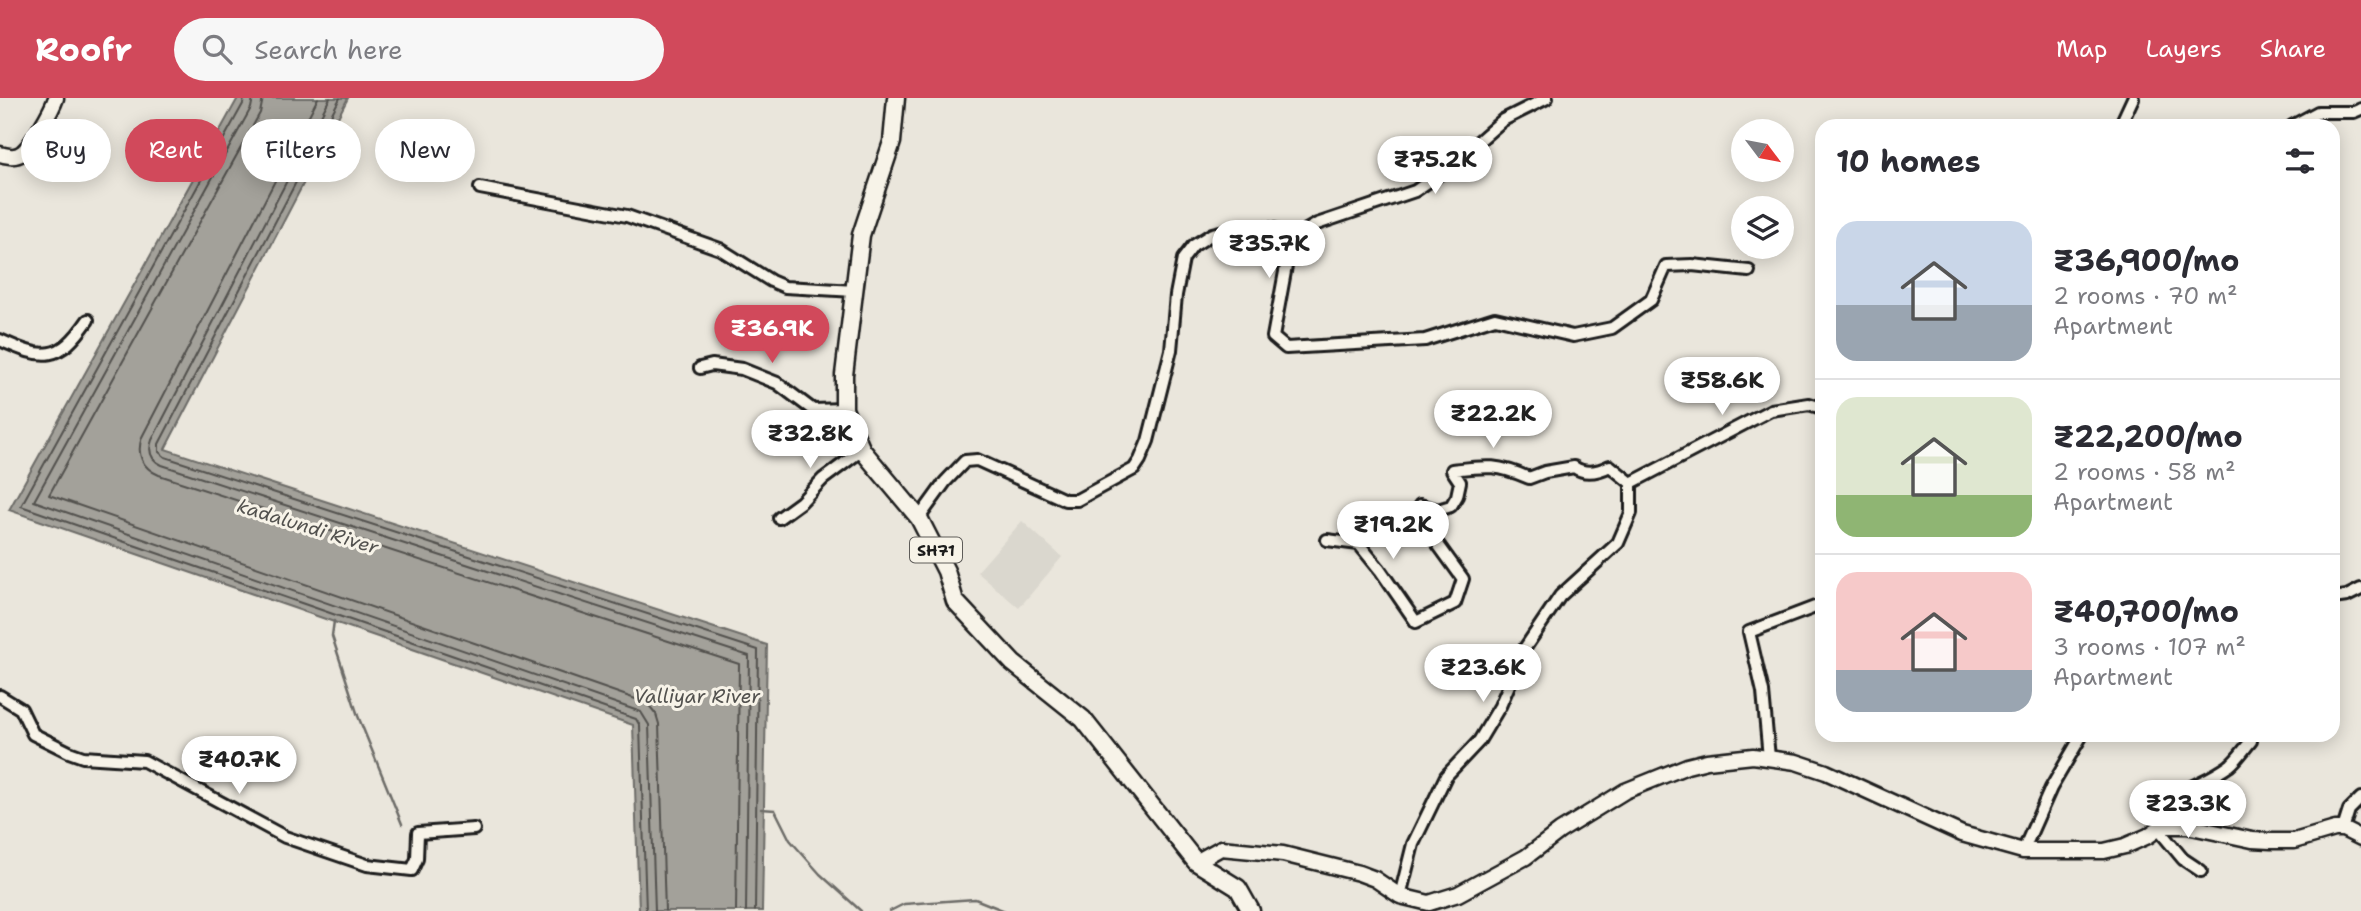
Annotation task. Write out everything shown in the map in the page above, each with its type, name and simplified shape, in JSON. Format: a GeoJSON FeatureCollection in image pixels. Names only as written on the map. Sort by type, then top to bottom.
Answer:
{"type":"FeatureCollection","features":[{"type":"Feature","properties":{"kind":"main road"},"geometry":{"type":"LineString","coordinates":[[0,154],[10,157],[22,153],[51,113],[56,98]]}},
{"type":"Feature","properties":{"kind":"main road","name":"SH71"},"geometry":{"type":"LineString","coordinates":[[896,98],[892,142],[861,235],[844,375],[844,409],[862,450],[919,518],[946,571],[955,601],[1013,663],[1083,719],[1196,862],[1238,888],[1251,911]]}},
{"type":"Feature","properties":{"kind":"main road"},"geometry":{"type":"LineString","coordinates":[[1196,862],[1221,848],[1275,852],[1302,857],[1375,879],[1400,896],[1429,903],[1458,894],[1526,857],[1560,831],[1625,791],[1688,766],[1735,757],[1796,762],[1826,772],[1962,834],[2023,850],[2104,852],[2125,846],[2160,828],[2187,826],[2235,834],[2252,840],[2294,841],[2335,829],[2343,829],[2361,838]]}},
{"type":"Feature","properties":{"kind":"street"},"geometry":{"type":"LineString","coordinates":[[1547,98],[1503,120],[1448,168],[1415,191],[1317,224],[1291,239],[1273,337],[1286,348],[1424,340],[1495,318],[1573,336],[1612,328],[1639,310],[1651,300],[1666,266],[1692,265],[1749,271]]}},
{"type":"Feature","properties":{"kind":"street"},"geometry":{"type":"LineString","coordinates":[[2123,119],[2133,98]]}},
{"type":"Feature","properties":{"kind":"street"},"geometry":{"type":"LineString","coordinates":[[2305,119],[2318,112],[2354,112],[2361,109]]}},
{"type":"Feature","properties":{"kind":"street"},"geometry":{"type":"LineString","coordinates":[[480,188],[627,216],[720,249],[785,287],[855,291]]}},
{"type":"Feature","properties":{"kind":"street"},"geometry":{"type":"LineString","coordinates":[[919,518],[945,482],[965,461],[977,460],[989,464],[1065,500],[1077,500],[1134,469],[1148,442],[1171,351],[1182,259],[1193,246],[1212,233],[1245,226],[1274,229],[1291,239]]}},
{"type":"Feature","properties":{"kind":"street"},"geometry":{"type":"LineString","coordinates":[[0,340],[43,355],[61,350],[75,338],[88,320]]}},
{"type":"Feature","properties":{"kind":"street"},"geometry":{"type":"LineString","coordinates":[[700,368],[712,365],[742,369],[777,383],[813,410],[844,409]]}},
{"type":"Feature","properties":{"kind":"street"},"geometry":{"type":"LineString","coordinates":[[1631,483],[1771,410],[1808,404],[1815,406]]}},
{"type":"Feature","properties":{"kind":"street"},"geometry":{"type":"LineString","coordinates":[[779,518],[801,502],[823,479],[862,450]]}},
{"type":"Feature","properties":{"kind":"street"},"geometry":{"type":"LineString","coordinates":[[1326,540],[1359,544],[1416,622],[1455,603],[1463,579],[1416,513],[1420,505],[1438,510],[1451,506],[1457,496],[1460,482],[1452,470],[1492,466],[1509,469],[1529,478],[1574,467],[1581,472],[1600,472],[1610,466],[1631,483]]}},
{"type":"Feature","properties":{"kind":"street"},"geometry":{"type":"LineString","coordinates":[[1400,896],[1413,844],[1446,776],[1479,741],[1500,706],[1525,648],[1560,596],[1618,543],[1631,513],[1631,483]]}},
{"type":"Feature","properties":{"kind":"street"},"geometry":{"type":"LineString","coordinates":[[2340,597],[2361,589]]}},
{"type":"Feature","properties":{"kind":"street"},"geometry":{"type":"LineString","coordinates":[[1769,758],[1760,678],[1749,632],[1815,607]]}},
{"type":"Feature","properties":{"kind":"street"},"geometry":{"type":"LineString","coordinates":[[0,696],[21,709],[33,734],[45,741],[83,757],[144,761],[285,837],[367,864],[412,870],[417,859],[418,833],[474,829]]}},
{"type":"Feature","properties":{"kind":"street"},"geometry":{"type":"LineString","coordinates":[[2023,850],[2051,788],[2078,742]]}},
{"type":"Feature","properties":{"kind":"street"},"geometry":{"type":"LineString","coordinates":[[2200,871],[2183,859],[2160,828],[2182,792],[2231,765],[2250,742]]}},
{"type":"Feature","properties":{"kind":"street"},"geometry":{"type":"LineString","coordinates":[[2343,829],[2349,810],[2361,798]]}},
{"type":"Feature","properties":{"kind":"shaded area"},"geometry":{"type":"Polygon","coordinates":[[[1022,521],[1062,557],[1019,608],[977,572],[1022,521]]]}},
{"type":"Feature","properties":{"kind":"water","name":"Valliyar River"},"geometry":{"type":"Polygon","coordinates":[[[238,98],[348,98],[337,119],[241,119],[241,182],[304,182],[165,449],[767,645],[762,911],[639,911],[633,725],[9,510],[191,182],[227,182],[226,119],[238,98]]]}},
{"type":"Feature","properties":{"kind":"waterway"},"geometry":{"type":"LineString","coordinates":[[334,621],[332,636],[358,716],[402,824]]}},
{"type":"Feature","properties":{"kind":"waterway"},"geometry":{"type":"LineString","coordinates":[[761,809],[775,810],[790,840],[820,874],[861,911]]}},
{"type":"Feature","properties":{"kind":"waterway"},"geometry":{"type":"LineString","coordinates":[[890,911],[904,904],[975,899],[1005,911]]}},
{"type":"Feature","properties":{"kind":"water label","name":"kadalundi River"},"geometry":{"type":"Point","coordinates":[308,526]}}]}
